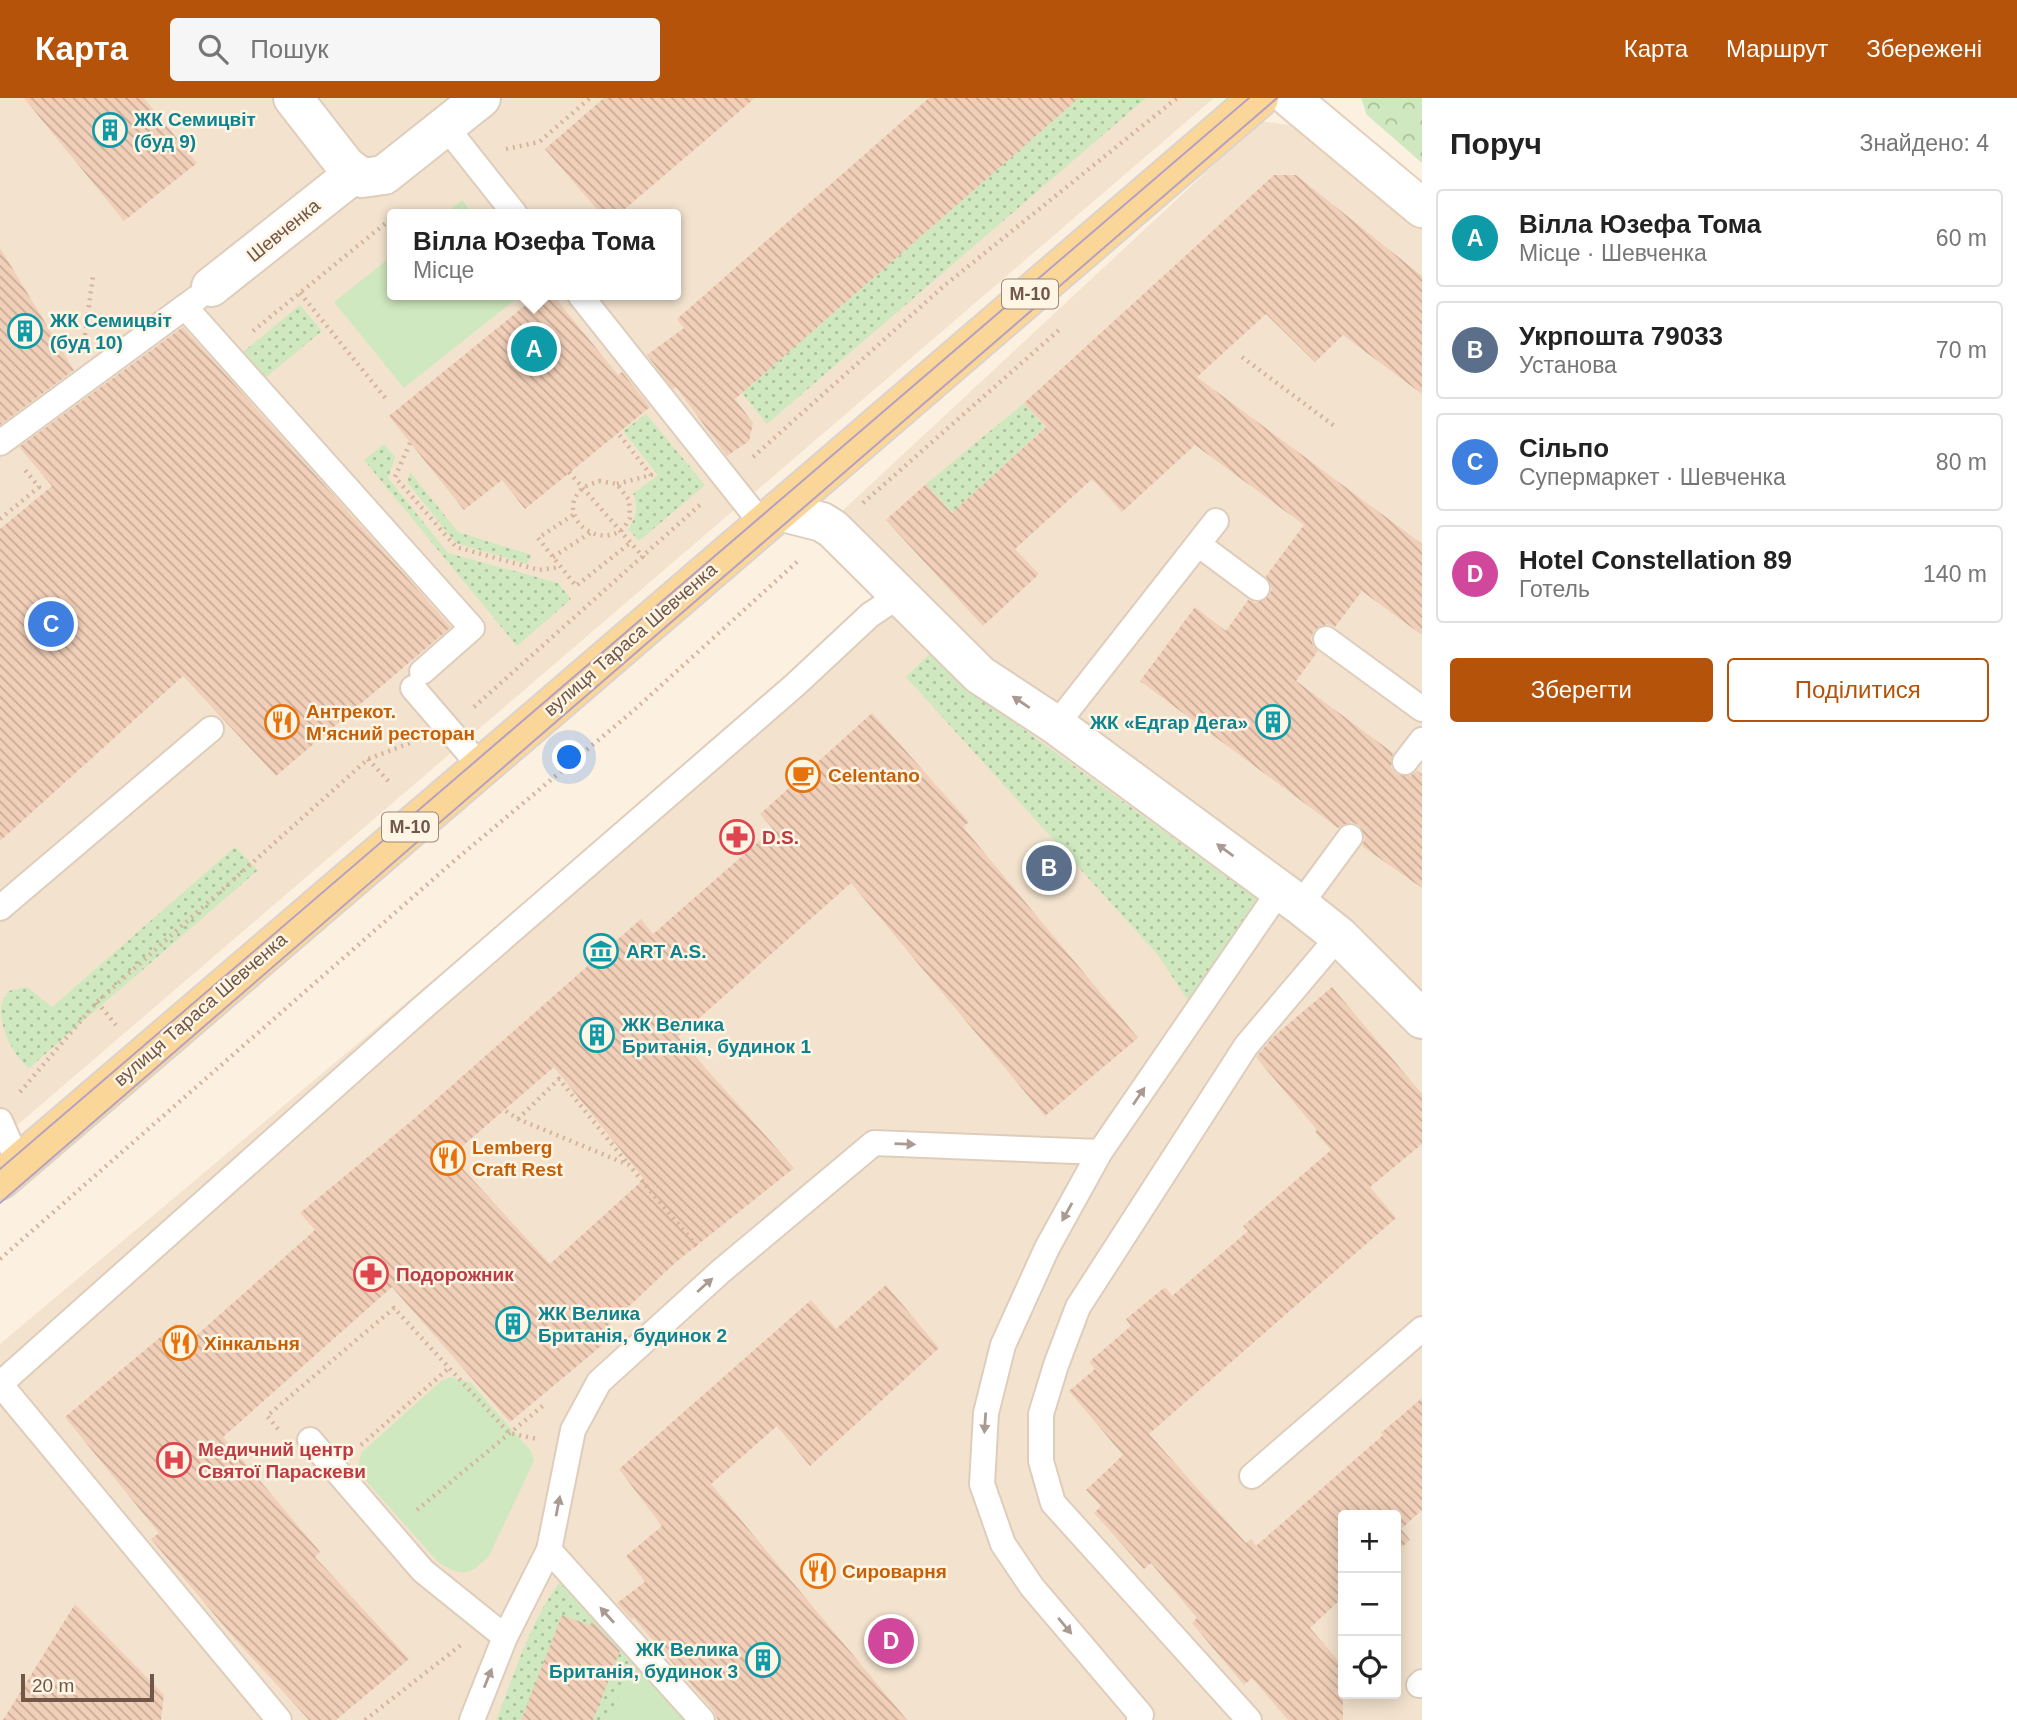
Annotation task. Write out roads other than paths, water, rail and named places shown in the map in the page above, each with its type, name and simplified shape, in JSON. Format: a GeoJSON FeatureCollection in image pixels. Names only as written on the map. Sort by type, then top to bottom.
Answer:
{"type":"FeatureCollection","features":[{"type":"Feature","properties":{"kind":"main road","name":"вулиця Тараса Шевченка"},"geometry":{"type":"LineString","coordinates":[[9,1172],[143,1060],[825,469],[1259,98]]}},
{"type":"Feature","properties":{"kind":"street"},"geometry":{"type":"LineString","coordinates":[[293,98],[346,166],[362,178],[384,174],[457,142],[481,98]]}},
{"type":"Feature","properties":{"kind":"street"},"geometry":{"type":"LineString","coordinates":[[1290,98],[1422,208]]}},
{"type":"Feature","properties":{"kind":"street","name":"Шевченка"},"geometry":{"type":"LineString","coordinates":[[198,297],[355,173]]}},
{"type":"Feature","properties":{"kind":"street"},"geometry":{"type":"LineString","coordinates":[[825,469],[831,484],[827,508],[833,529]]}},
{"type":"Feature","properties":{"kind":"street"},"geometry":{"type":"LineString","coordinates":[[771,518],[822,522],[833,529],[980,675],[1056,725],[1290,897],[1339,936],[1422,1018]]}},
{"type":"Feature","properties":{"kind":"lane"},"geometry":{"type":"LineString","coordinates":[[457,142],[511,209]]}},
{"type":"Feature","properties":{"kind":"lane"},"geometry":{"type":"LineString","coordinates":[[0,443],[198,297],[472,628],[417,680],[448,729],[481,766]]}},
{"type":"Feature","properties":{"kind":"lane"},"geometry":{"type":"LineString","coordinates":[[584,300],[727,480],[771,518]]}},
{"type":"Feature","properties":{"kind":"lane"},"geometry":{"type":"LineString","coordinates":[[1056,725],[1216,521]]}},
{"type":"Feature","properties":{"kind":"lane"},"geometry":{"type":"LineString","coordinates":[[1198,544],[1257,588]]}},
{"type":"Feature","properties":{"kind":"lane"},"geometry":{"type":"LineString","coordinates":[[279,1720],[0,1384],[430,1001],[795,685],[870,615],[900,595]]}},
{"type":"Feature","properties":{"kind":"lane"},"geometry":{"type":"LineString","coordinates":[[1326,639],[1422,709]]}},
{"type":"Feature","properties":{"kind":"lane"},"geometry":{"type":"LineString","coordinates":[[0,908],[211,729]]}},
{"type":"Feature","properties":{"kind":"lane"},"geometry":{"type":"LineString","coordinates":[[1405,762],[1422,740]]}},
{"type":"Feature","properties":{"kind":"lane"},"geometry":{"type":"LineString","coordinates":[[1140,1718],[1032,1587],[1003,1544],[982,1484],[986,1413],[1003,1345],[1047,1248],[1100,1152],[1290,897],[1350,837]]}},
{"type":"Feature","properties":{"kind":"lane"},"geometry":{"type":"LineString","coordinates":[[1249,1720],[1053,1503],[1041,1461],[1041,1414],[1078,1307],[1246,1046],[1339,936]]}},
{"type":"Feature","properties":{"kind":"lane"},"geometry":{"type":"LineString","coordinates":[[0,1121],[9,1172]]}},
{"type":"Feature","properties":{"kind":"lane"},"geometry":{"type":"LineString","coordinates":[[472,1720],[505,1637],[549,1550],[573,1430],[599,1382],[720,1272],[874,1143],[1100,1152]]}},
{"type":"Feature","properties":{"kind":"lane"},"geometry":{"type":"LineString","coordinates":[[1252,1476],[1422,1329]]}},
{"type":"Feature","properties":{"kind":"lane"},"geometry":{"type":"LineString","coordinates":[[310,1440],[423,1570],[505,1637]]}},
{"type":"Feature","properties":{"kind":"lane"},"geometry":{"type":"LineString","coordinates":[[549,1550],[702,1720]]}},
{"type":"Feature","properties":{"kind":"tram line"},"geometry":{"type":"LineString","coordinates":[[0,1169],[1249,98]]}},
{"type":"Feature","properties":{"kind":"tram line"},"geometry":{"type":"LineString","coordinates":[[0,1203],[1277,98]]}},
{"type":"Feature","properties":{"kind":"place","name":"ЖК Семицвіт (буд 9)"},"geometry":{"type":"Point","coordinates":[110,130]}},
{"type":"Feature","properties":{"kind":"place","name":"ЖК Семицвіт (буд 10)"},"geometry":{"type":"Point","coordinates":[25,331]}},
{"type":"Feature","properties":{"kind":"place","name":"Вілла Юзефа Тома"},"geometry":{"type":"Point","coordinates":[534,349]}},
{"type":"Feature","properties":{"kind":"place","name":"Сільпо"},"geometry":{"type":"Point","coordinates":[51,624]}},
{"type":"Feature","properties":{"kind":"place","name":"Антрекот. М'ясний ресторан"},"geometry":{"type":"Point","coordinates":[282,722]}},
{"type":"Feature","properties":{"kind":"place","name":"ЖК «Едгар Дега»"},"geometry":{"type":"Point","coordinates":[1273,722]}},
{"type":"Feature","properties":{"kind":"place","name":"Celentano"},"geometry":{"type":"Point","coordinates":[803,775]}},
{"type":"Feature","properties":{"kind":"place","name":"D.S."},"geometry":{"type":"Point","coordinates":[737,837]}},
{"type":"Feature","properties":{"kind":"place","name":"Укрпошта 79033"},"geometry":{"type":"Point","coordinates":[1049,868]}},
{"type":"Feature","properties":{"kind":"place","name":"ART A.S."},"geometry":{"type":"Point","coordinates":[601,951]}},
{"type":"Feature","properties":{"kind":"place","name":"ЖК Велика Британія, будинок 1"},"geometry":{"type":"Point","coordinates":[597,1035]}},
{"type":"Feature","properties":{"kind":"place","name":"Lemberg Craft Rest"},"geometry":{"type":"Point","coordinates":[448,1158]}},
{"type":"Feature","properties":{"kind":"place","name":"Подорожник"},"geometry":{"type":"Point","coordinates":[371,1274]}},
{"type":"Feature","properties":{"kind":"place","name":"ЖК Велика Британія, будинок 2"},"geometry":{"type":"Point","coordinates":[513,1324]}},
{"type":"Feature","properties":{"kind":"place","name":"Хінкальня"},"geometry":{"type":"Point","coordinates":[180,1343]}},
{"type":"Feature","properties":{"kind":"place","name":"Медичний центр Святої Параскеви"},"geometry":{"type":"Point","coordinates":[174,1460]}},
{"type":"Feature","properties":{"kind":"place","name":"Сироварня"},"geometry":{"type":"Point","coordinates":[818,1571]}},
{"type":"Feature","properties":{"kind":"place","name":"Hotel Constellation 89"},"geometry":{"type":"Point","coordinates":[891,1641]}},
{"type":"Feature","properties":{"kind":"place","name":"ЖК Велика Британія, будинок 3"},"geometry":{"type":"Point","coordinates":[763,1660]}}]}
